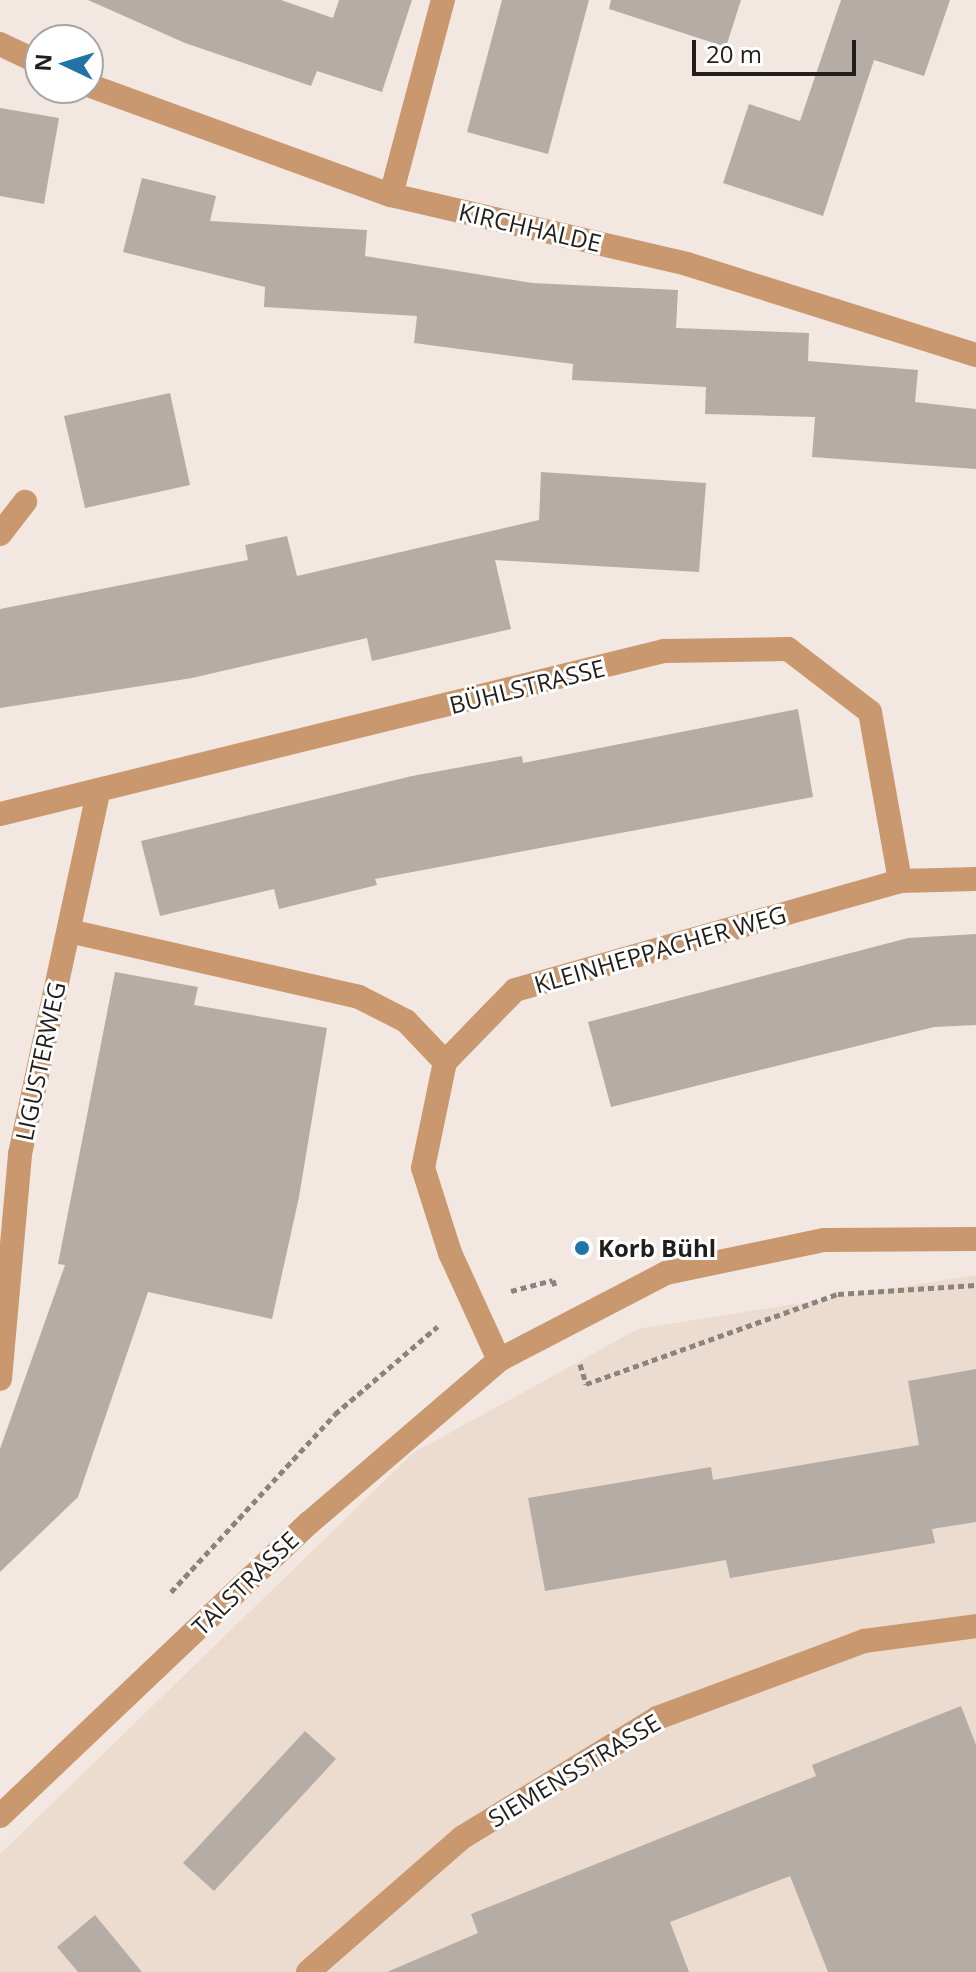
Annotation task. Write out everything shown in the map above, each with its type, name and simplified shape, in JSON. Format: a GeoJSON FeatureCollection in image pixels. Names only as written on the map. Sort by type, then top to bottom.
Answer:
{"type":"FeatureCollection","features":[{"type":"Feature","properties":{"kind":"street"},"geometry":{"type":"LineString","coordinates":[[391,195],[443,0]]}},
{"type":"Feature","properties":{"kind":"street"},"geometry":{"type":"LineString","coordinates":[[0,44],[24,55]]}},
{"type":"Feature","properties":{"kind":"street","name":"KIRCHHALDE"},"geometry":{"type":"LineString","coordinates":[[104,91],[391,195],[687,264],[976,355]]}},
{"type":"Feature","properties":{"kind":"street"},"geometry":{"type":"LineString","coordinates":[[0,534],[25,502]]}},
{"type":"Feature","properties":{"kind":"street","name":"BÜHLSTRASSE"},"geometry":{"type":"LineString","coordinates":[[0,814],[98,793],[664,651],[788,649],[870,712],[900,881]]}},
{"type":"Feature","properties":{"kind":"street","name":"LIGUSTERWEG"},"geometry":{"type":"LineString","coordinates":[[0,1379],[20,1154],[98,793]]}},
{"type":"Feature","properties":{"kind":"street","name":"KLEINHEPPACHER WEG"},"geometry":{"type":"LineString","coordinates":[[445,1062],[515,990],[900,881],[976,879]]}},
{"type":"Feature","properties":{"kind":"street"},"geometry":{"type":"LineString","coordinates":[[69,931],[359,997],[406,1021],[445,1062],[423,1168],[472,1302],[499,1360]]}},
{"type":"Feature","properties":{"kind":"street","name":"TALSTRASSE"},"geometry":{"type":"LineString","coordinates":[[0,1816],[319,1513],[499,1360],[666,1273],[824,1240],[976,1239]]}},
{"type":"Feature","properties":{"kind":"street","name":"SIEMENSSTRASSE"},"geometry":{"type":"LineString","coordinates":[[308,1972],[463,1837],[657,1718],[864,1641],[976,1626]]}},
{"type":"Feature","properties":{"kind":"path"},"geometry":{"type":"LineString","coordinates":[[586,1384],[838,1294],[976,1285]]}},
{"type":"Feature","properties":{"kind":"path"},"geometry":{"type":"LineString","coordinates":[[159,1605],[335,1414],[472,1302]]}},
{"type":"Feature","properties":{"kind":"shaded area"},"geometry":{"type":"Polygon","coordinates":[[[976,1275],[976,1972],[0,1972],[0,1854],[413,1453],[638,1329],[976,1275]]]}},
{"type":"Feature","properties":{"kind":"building"},"geometry":{"type":"Polygon","coordinates":[[[88,0],[281,0],[333,18],[339,0],[412,0],[382,92],[317,71],[311,86],[185,43],[88,0]]]}},
{"type":"Feature","properties":{"kind":"building"},"geometry":{"type":"Polygon","coordinates":[[[502,0],[589,0],[548,154],[467,132],[502,0]]]}},
{"type":"Feature","properties":{"kind":"building"},"geometry":{"type":"Polygon","coordinates":[[[611,0],[741,0],[726,47],[609,9],[611,0]]]}},
{"type":"Feature","properties":{"kind":"building"},"geometry":{"type":"Polygon","coordinates":[[[841,0],[950,0],[924,76],[874,60],[823,216],[723,183],[749,104],[800,121],[841,0]]]}},
{"type":"Feature","properties":{"kind":"building"},"geometry":{"type":"Polygon","coordinates":[[[0,108],[59,118],[44,204],[0,196],[0,108]]]}},
{"type":"Feature","properties":{"kind":"building"},"geometry":{"type":"Polygon","coordinates":[[[142,178],[216,196],[210,221],[367,230],[365,256],[532,283],[678,290],[676,328],[809,333],[808,361],[918,370],[915,402],[976,409],[976,469],[812,457],[815,417],[705,414],[706,387],[572,380],[573,364],[414,343],[417,316],[264,307],[265,287],[123,252],[142,178]]]}},
{"type":"Feature","properties":{"kind":"building"},"geometry":{"type":"Polygon","coordinates":[[[170,393],[190,485],[85,508],[64,416],[170,393]]]}},
{"type":"Feature","properties":{"kind":"building"},"geometry":{"type":"Polygon","coordinates":[[[541,472],[706,483],[699,572],[495,560],[511,629],[372,661],[367,638],[192,678],[0,708],[0,609],[248,560],[245,545],[287,536],[297,576],[539,520],[541,472]]]}},
{"type":"Feature","properties":{"kind":"building"},"geometry":{"type":"Polygon","coordinates":[[[798,709],[813,797],[375,879],[377,885],[279,909],[274,889],[160,916],[141,841],[412,776],[522,756],[523,763],[798,709]]]}},
{"type":"Feature","properties":{"kind":"building"},"geometry":{"type":"Polygon","coordinates":[[[976,934],[976,1025],[934,1027],[611,1107],[588,1022],[908,938],[976,934]]]}},
{"type":"Feature","properties":{"kind":"building"},"geometry":{"type":"Polygon","coordinates":[[[115,972],[198,987],[194,1005],[327,1028],[299,1197],[272,1319],[148,1292],[78,1497],[0,1572],[0,1449],[65,1265],[58,1264],[115,972]]]}},
{"type":"Feature","properties":{"kind":"building"},"geometry":{"type":"Polygon","coordinates":[[[976,1369],[976,1522],[932,1529],[935,1543],[730,1578],[726,1560],[545,1591],[528,1498],[711,1467],[713,1480],[919,1445],[908,1381],[976,1369]]]}},
{"type":"Feature","properties":{"kind":"building"},"geometry":{"type":"Polygon","coordinates":[[[961,1706],[976,1745],[976,1972],[828,1972],[790,1876],[670,1922],[689,1972],[387,1972],[478,1933],[471,1914],[816,1776],[812,1765],[961,1706]]]}},
{"type":"Feature","properties":{"kind":"building"},"geometry":{"type":"Polygon","coordinates":[[[305,1731],[336,1759],[214,1891],[183,1863],[305,1731]]]}},
{"type":"Feature","properties":{"kind":"building"},"geometry":{"type":"Polygon","coordinates":[[[95,1915],[142,1972],[78,1972],[57,1947],[95,1915]]]}},
{"type":"Feature","properties":{"kind":"place","name":"Korb Bühl"},"geometry":{"type":"Point","coordinates":[582,1248]}}]}
